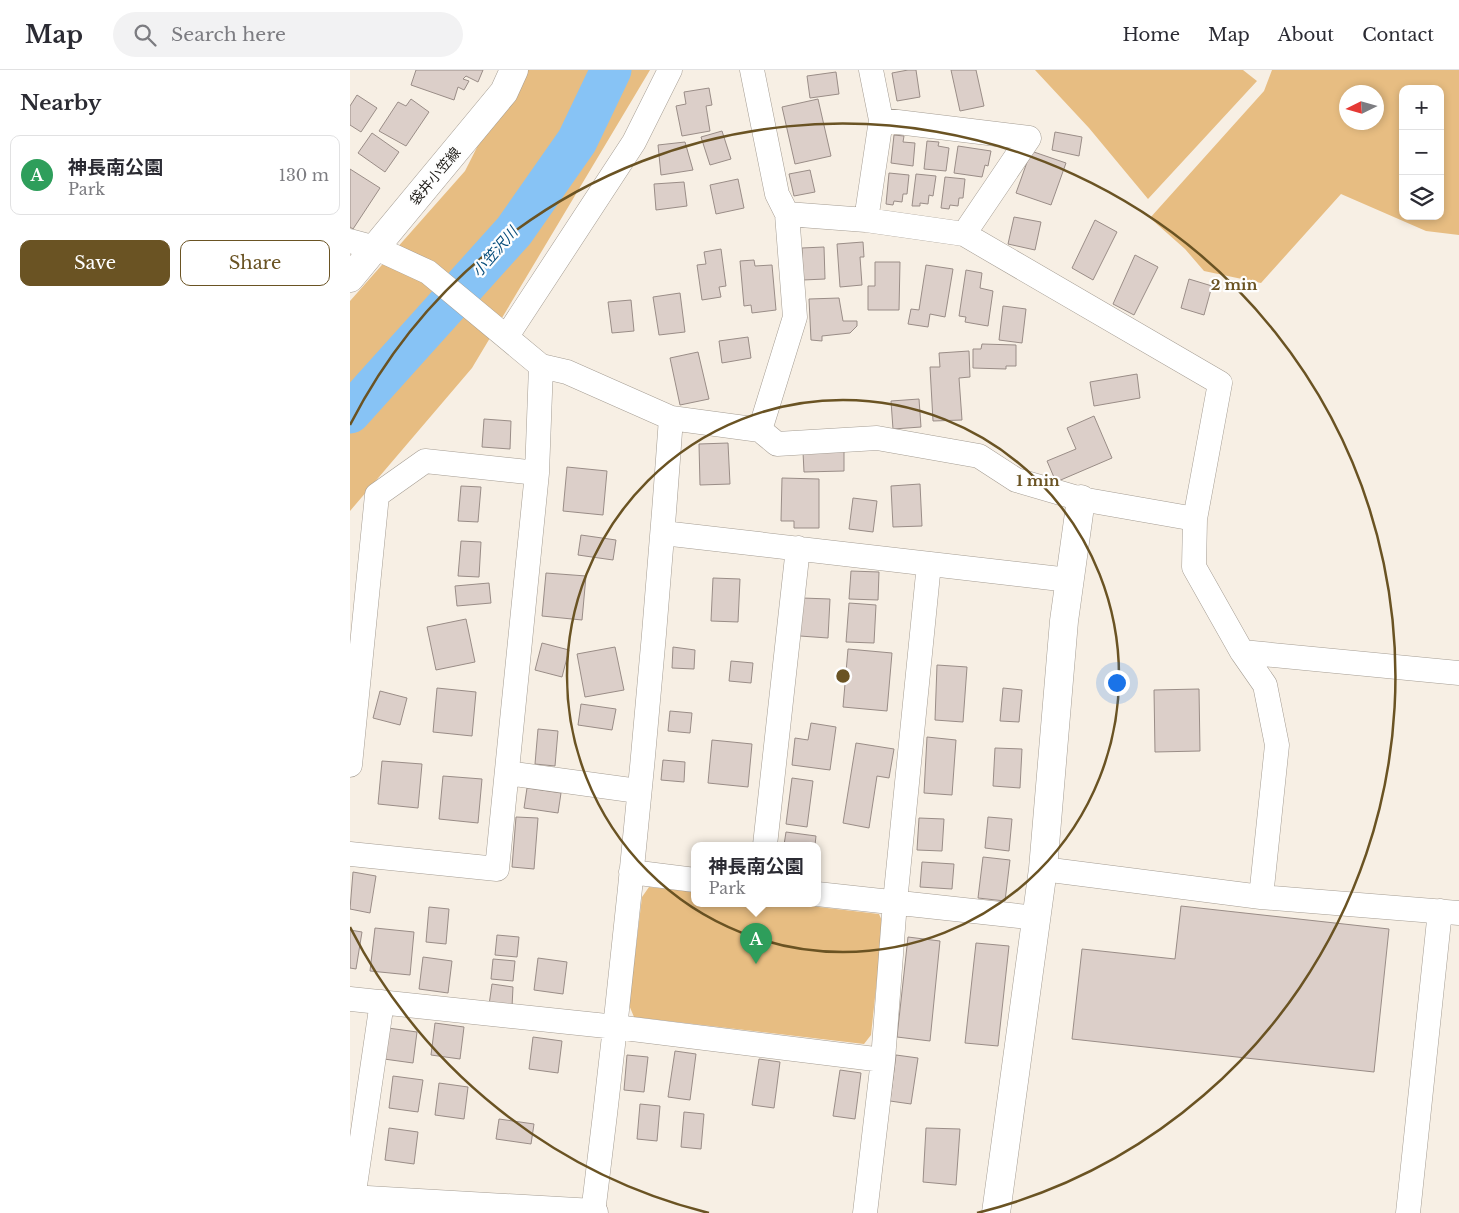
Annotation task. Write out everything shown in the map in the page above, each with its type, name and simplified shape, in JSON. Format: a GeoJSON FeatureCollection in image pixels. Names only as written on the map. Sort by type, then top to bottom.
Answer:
{"type":"FeatureCollection","features":[{"type":"Feature","properties":{"kind":"street","name":"袋井小笠線"},"geometry":{"type":"LineString","coordinates":[[350,278],[504,92],[514,70]]}},
{"type":"Feature","properties":{"kind":"street"},"geometry":{"type":"LineString","coordinates":[[503,333],[634,142],[670,70]]}},
{"type":"Feature","properties":{"kind":"street"},"geometry":{"type":"LineString","coordinates":[[752,70],[777,194],[787,214],[796,317],[760,430]]}},
{"type":"Feature","properties":{"kind":"street"},"geometry":{"type":"LineString","coordinates":[[866,220],[881,120],[871,70]]}},
{"type":"Feature","properties":{"kind":"street"},"geometry":{"type":"LineString","coordinates":[[881,120],[1029,138],[964,234]]}},
{"type":"Feature","properties":{"kind":"street"},"geometry":{"type":"LineString","coordinates":[[787,214],[866,220],[964,234],[1220,383],[1195,519],[1194,567],[1242,652],[1265,685],[1277,745],[1260,897]]}},
{"type":"Feature","properties":{"kind":"street"},"geometry":{"type":"LineString","coordinates":[[350,241],[376,248],[428,272],[540,366],[567,372],[671,418],[760,430],[777,444],[877,438],[979,456],[1016,480],[1081,499],[1195,519]]}},
{"type":"Feature","properties":{"kind":"street"},"geometry":{"type":"LineString","coordinates":[[350,854],[497,869],[537,473],[540,366]]}},
{"type":"Feature","properties":{"kind":"street"},"geometry":{"type":"LineString","coordinates":[[382,1002],[351,1199],[594,1213],[616,1028],[663,533],[671,418]]}},
{"type":"Feature","properties":{"kind":"street"},"geometry":{"type":"LineString","coordinates":[[350,765],[356,664],[377,495],[425,461],[537,473]]}},
{"type":"Feature","properties":{"kind":"street"},"geometry":{"type":"LineString","coordinates":[[996,1213],[1043,870],[1069,580],[1081,499]]}},
{"type":"Feature","properties":{"kind":"street"},"geometry":{"type":"LineString","coordinates":[[663,533],[1069,580]]}},
{"type":"Feature","properties":{"kind":"street"},"geometry":{"type":"LineString","coordinates":[[765,842],[798,548]]}},
{"type":"Feature","properties":{"kind":"street"},"geometry":{"type":"LineString","coordinates":[[865,1213],[883,1060],[895,902],[929,564]]}},
{"type":"Feature","properties":{"kind":"street"},"geometry":{"type":"LineString","coordinates":[[1242,652],[1459,673]]}},
{"type":"Feature","properties":{"kind":"street"},"geometry":{"type":"LineString","coordinates":[[506,773],[638,791]]}},
{"type":"Feature","properties":{"kind":"street"},"geometry":{"type":"LineString","coordinates":[[1043,870],[1260,897],[1449,912],[1408,1213]]}},
{"type":"Feature","properties":{"kind":"street"},"geometry":{"type":"LineString","coordinates":[[631,872],[691,880]]}},
{"type":"Feature","properties":{"kind":"street"},"geometry":{"type":"LineString","coordinates":[[821,894],[1037,918]]}},
{"type":"Feature","properties":{"kind":"street"},"geometry":{"type":"LineString","coordinates":[[350,998],[883,1060]]}},
{"type":"Feature","properties":{"kind":"shaded area"},"geometry":{"type":"Polygon","coordinates":[[[516,70],[650,70],[472,368],[350,511],[350,301],[465,171],[516,70]]]}},
{"type":"Feature","properties":{"kind":"shaded area"},"geometry":{"type":"Polygon","coordinates":[[[1035,70],[1243,70],[1257,81],[1148,199],[1089,128],[1035,70]]]}},
{"type":"Feature","properties":{"kind":"shaded area"},"geometry":{"type":"Polygon","coordinates":[[[1272,70],[1459,70],[1459,235],[1426,231],[1401,220],[1444,220],[1444,85],[1399,85],[1399,219],[1341,194],[1261,283],[1204,271],[1185,249],[1150,218],[1264,91],[1272,70]]]}},
{"type":"Feature","properties":{"kind":"shaded area"},"geometry":{"type":"Polygon","coordinates":[[[649,887],[691,892],[691,907],[819,907],[879,914],[883,923],[871,1035],[864,1044],[634,1017],[629,1005],[642,897],[649,887]]]}},
{"type":"Feature","properties":{"kind":"building"},"geometry":{"type":"Polygon","coordinates":[[[416,70],[483,70],[478,82],[466,76],[463,79],[469,81],[464,90],[458,87],[454,100],[411,85],[416,70]]]}},
{"type":"Feature","properties":{"kind":"building"},"geometry":{"type":"Polygon","coordinates":[[[916,70],[920,97],[897,101],[892,73],[916,70]]]}},
{"type":"Feature","properties":{"kind":"building"},"geometry":{"type":"Polygon","coordinates":[[[951,70],[976,70],[984,106],[960,111],[951,70]]]}},
{"type":"Feature","properties":{"kind":"building"},"geometry":{"type":"Polygon","coordinates":[[[836,72],[839,94],[810,98],[807,76],[836,72]]]}},
{"type":"Feature","properties":{"kind":"building"},"geometry":{"type":"Polygon","coordinates":[[[709,88],[712,105],[706,106],[710,131],[682,136],[676,106],[686,104],[684,92],[709,88]]]}},
{"type":"Feature","properties":{"kind":"building"},"geometry":{"type":"Polygon","coordinates":[[[357,95],[377,108],[361,132],[350,125],[350,106],[357,95]]]}},
{"type":"Feature","properties":{"kind":"building"},"geometry":{"type":"Polygon","coordinates":[[[411,99],[429,112],[406,146],[379,131],[398,102],[406,106],[411,99]]]}},
{"type":"Feature","properties":{"kind":"building"},"geometry":{"type":"Polygon","coordinates":[[[818,99],[831,156],[795,164],[782,107],[818,99]]]}},
{"type":"Feature","properties":{"kind":"building"},"geometry":{"type":"Polygon","coordinates":[[[722,131],[731,159],[710,165],[701,137],[722,131]]]}},
{"type":"Feature","properties":{"kind":"building"},"geometry":{"type":"Polygon","coordinates":[[[1055,132],[1082,137],[1079,156],[1052,150],[1055,132]]]}},
{"type":"Feature","properties":{"kind":"building"},"geometry":{"type":"Polygon","coordinates":[[[372,133],[399,152],[385,172],[358,153],[372,133]]]}},
{"type":"Feature","properties":{"kind":"building"},"geometry":{"type":"Polygon","coordinates":[[[894,135],[904,136],[903,142],[915,143],[913,166],[891,163],[894,135]]]}},
{"type":"Feature","properties":{"kind":"building"},"geometry":{"type":"Polygon","coordinates":[[[927,141],[939,142],[938,146],[949,148],[946,171],[924,169],[927,141]]]}},
{"type":"Feature","properties":{"kind":"building"},"geometry":{"type":"Polygon","coordinates":[[[685,142],[693,170],[661,175],[658,145],[685,142]]]}},
{"type":"Feature","properties":{"kind":"building"},"geometry":{"type":"Polygon","coordinates":[[[958,146],[991,151],[988,166],[985,165],[982,177],[954,173],[958,146]]]}},
{"type":"Feature","properties":{"kind":"building"},"geometry":{"type":"Polygon","coordinates":[[[1031,151],[1066,163],[1051,205],[1016,193],[1031,151]]]}},
{"type":"Feature","properties":{"kind":"building"},"geometry":{"type":"Polygon","coordinates":[[[350,169],[380,188],[353,229],[350,227],[350,169]]]}},
{"type":"Feature","properties":{"kind":"building"},"geometry":{"type":"Polygon","coordinates":[[[810,170],[815,192],[794,196],[789,174],[810,170]]]}},
{"type":"Feature","properties":{"kind":"building"},"geometry":{"type":"Polygon","coordinates":[[[889,173],[909,175],[907,194],[903,194],[902,202],[894,201],[893,205],[886,204],[889,173]]]}},
{"type":"Feature","properties":{"kind":"building"},"geometry":{"type":"Polygon","coordinates":[[[916,174],[936,176],[933,196],[929,195],[928,204],[920,203],[920,206],[912,206],[916,174]]]}},
{"type":"Feature","properties":{"kind":"building"},"geometry":{"type":"Polygon","coordinates":[[[945,177],[965,179],[963,198],[959,198],[958,206],[950,205],[949,209],[941,208],[945,177]]]}},
{"type":"Feature","properties":{"kind":"building"},"geometry":{"type":"Polygon","coordinates":[[[738,179],[744,208],[716,214],[710,185],[738,179]]]}},
{"type":"Feature","properties":{"kind":"building"},"geometry":{"type":"Polygon","coordinates":[[[684,182],[687,206],[656,210],[654,184],[684,182]]]}},
{"type":"Feature","properties":{"kind":"building"},"geometry":{"type":"Polygon","coordinates":[[[1014,217],[1041,222],[1035,250],[1008,244],[1014,217]]]}},
{"type":"Feature","properties":{"kind":"building"},"geometry":{"type":"Polygon","coordinates":[[[1095,220],[1117,232],[1093,280],[1072,268],[1095,220]]]}},
{"type":"Feature","properties":{"kind":"building"},"geometry":{"type":"Polygon","coordinates":[[[863,242],[864,257],[860,257],[862,285],[840,287],[837,244],[863,242]]]}},
{"type":"Feature","properties":{"kind":"building"},"geometry":{"type":"Polygon","coordinates":[[[824,247],[825,279],[803,280],[802,248],[824,247]]]}},
{"type":"Feature","properties":{"kind":"building"},"geometry":{"type":"Polygon","coordinates":[[[721,249],[726,286],[719,287],[721,297],[702,300],[697,265],[706,264],[704,252],[721,249]]]}},
{"type":"Feature","properties":{"kind":"building"},"geometry":{"type":"Polygon","coordinates":[[[1135,255],[1158,267],[1134,315],[1113,304],[1135,255]]]}},
{"type":"Feature","properties":{"kind":"building"},"geometry":{"type":"Polygon","coordinates":[[[754,260],[755,266],[772,265],[776,310],[752,313],[751,305],[744,306],[740,261],[754,260]]]}},
{"type":"Feature","properties":{"kind":"building"},"geometry":{"type":"Polygon","coordinates":[[[875,262],[900,262],[899,310],[868,310],[868,286],[875,286],[875,262]]]}},
{"type":"Feature","properties":{"kind":"building"},"geometry":{"type":"Polygon","coordinates":[[[926,265],[953,269],[945,317],[930,314],[928,327],[908,324],[911,309],[919,310],[926,265]]]}},
{"type":"Feature","properties":{"kind":"building"},"geometry":{"type":"Polygon","coordinates":[[[966,270],[982,273],[980,288],[993,291],[988,326],[965,322],[966,317],[959,316],[966,270]]]}},
{"type":"Feature","properties":{"kind":"building"},"geometry":{"type":"Polygon","coordinates":[[[1189,279],[1212,286],[1204,315],[1181,308],[1189,279]]]}},
{"type":"Feature","properties":{"kind":"building"},"geometry":{"type":"Polygon","coordinates":[[[680,293],[685,332],[659,335],[653,297],[680,293]]]}},
{"type":"Feature","properties":{"kind":"building"},"geometry":{"type":"Polygon","coordinates":[[[839,298],[843,321],[857,321],[857,326],[850,333],[822,336],[822,341],[811,340],[809,299],[839,298]]]}},
{"type":"Feature","properties":{"kind":"building"},"geometry":{"type":"Polygon","coordinates":[[[631,300],[634,331],[612,333],[608,302],[631,300]]]}},
{"type":"Feature","properties":{"kind":"building"},"geometry":{"type":"Polygon","coordinates":[[[1003,306],[1026,309],[1022,343],[999,340],[1003,306]]]}},
{"type":"Feature","properties":{"kind":"building"},"geometry":{"type":"Polygon","coordinates":[[[748,337],[751,358],[722,363],[719,341],[748,337]]]}},
{"type":"Feature","properties":{"kind":"building"},"geometry":{"type":"Polygon","coordinates":[[[982,344],[1016,345],[1016,366],[1006,366],[1006,369],[973,368],[973,349],[981,349],[982,344]]]}},
{"type":"Feature","properties":{"kind":"building"},"geometry":{"type":"Polygon","coordinates":[[[969,351],[970,377],[959,378],[962,420],[933,421],[930,367],[940,367],[939,353],[969,351]]]}},
{"type":"Feature","properties":{"kind":"building"},"geometry":{"type":"Polygon","coordinates":[[[698,352],[709,399],[680,405],[670,358],[698,352]]]}},
{"type":"Feature","properties":{"kind":"building"},"geometry":{"type":"Polygon","coordinates":[[[1137,374],[1140,398],[1094,406],[1090,382],[1137,374]]]}},
{"type":"Feature","properties":{"kind":"building"},"geometry":{"type":"Polygon","coordinates":[[[919,399],[921,427],[893,429],[891,401],[919,399]]]}},
{"type":"Feature","properties":{"kind":"building"},"geometry":{"type":"Polygon","coordinates":[[[1094,416],[1112,458],[1056,482],[1047,461],[1076,449],[1067,428],[1094,416]]]}},
{"type":"Feature","properties":{"kind":"building"},"geometry":{"type":"Polygon","coordinates":[[[484,419],[511,421],[510,449],[482,447],[484,419]]]}},
{"type":"Feature","properties":{"kind":"building"},"geometry":{"type":"Polygon","coordinates":[[[728,443],[730,484],[700,485],[699,444],[728,443]]]}},
{"type":"Feature","properties":{"kind":"building"},"geometry":{"type":"Polygon","coordinates":[[[844,451],[844,471],[804,472],[803,452],[844,451]]]}},
{"type":"Feature","properties":{"kind":"building"},"geometry":{"type":"Polygon","coordinates":[[[567,467],[607,471],[603,515],[563,511],[567,467]]]}},
{"type":"Feature","properties":{"kind":"building"},"geometry":{"type":"Polygon","coordinates":[[[782,478],[819,479],[819,528],[794,528],[794,521],[781,521],[782,478]]]}},
{"type":"Feature","properties":{"kind":"building"},"geometry":{"type":"Polygon","coordinates":[[[920,484],[922,526],[893,527],[891,486],[920,484]]]}},
{"type":"Feature","properties":{"kind":"building"},"geometry":{"type":"Polygon","coordinates":[[[461,486],[481,487],[478,522],[458,521],[461,486]]]}},
{"type":"Feature","properties":{"kind":"building"},"geometry":{"type":"Polygon","coordinates":[[[853,498],[877,501],[873,532],[849,529],[853,498]]]}},
{"type":"Feature","properties":{"kind":"building"},"geometry":{"type":"Polygon","coordinates":[[[581,535],[616,540],[613,560],[578,555],[581,535]]]}},
{"type":"Feature","properties":{"kind":"building"},"geometry":{"type":"Polygon","coordinates":[[[461,541],[481,542],[479,577],[458,576],[461,541]]]}},
{"type":"Feature","properties":{"kind":"building"},"geometry":{"type":"Polygon","coordinates":[[[851,571],[879,572],[878,600],[849,599],[851,571]]]}},
{"type":"Feature","properties":{"kind":"building"},"geometry":{"type":"Polygon","coordinates":[[[546,573],[586,576],[582,620],[542,616],[546,573]]]}},
{"type":"Feature","properties":{"kind":"building"},"geometry":{"type":"Polygon","coordinates":[[[713,578],[740,579],[738,622],[711,621],[713,578]]]}},
{"type":"Feature","properties":{"kind":"building"},"geometry":{"type":"Polygon","coordinates":[[[489,583],[491,603],[457,606],[455,586],[489,583]]]}},
{"type":"Feature","properties":{"kind":"building"},"geometry":{"type":"Polygon","coordinates":[[[802,598],[830,599],[828,638],[800,636],[802,598]]]}},
{"type":"Feature","properties":{"kind":"building"},"geometry":{"type":"Polygon","coordinates":[[[849,603],[876,605],[874,643],[846,642],[849,603]]]}},
{"type":"Feature","properties":{"kind":"building"},"geometry":{"type":"Polygon","coordinates":[[[466,619],[475,662],[436,670],[427,627],[466,619]]]}},
{"type":"Feature","properties":{"kind":"building"},"geometry":{"type":"Polygon","coordinates":[[[542,643],[569,650],[562,677],[535,670],[542,643]]]}},
{"type":"Feature","properties":{"kind":"building"},"geometry":{"type":"Polygon","coordinates":[[[615,647],[624,690],[585,697],[577,654],[615,647]]]}},
{"type":"Feature","properties":{"kind":"building"},"geometry":{"type":"Polygon","coordinates":[[[673,647],[695,650],[694,669],[672,668],[673,647]]]}},
{"type":"Feature","properties":{"kind":"building"},"geometry":{"type":"Polygon","coordinates":[[[848,649],[892,653],[887,711],[843,707],[848,649]]]}},
{"type":"Feature","properties":{"kind":"building"},"geometry":{"type":"Polygon","coordinates":[[[731,661],[753,663],[751,683],[729,681],[731,661]]]}},
{"type":"Feature","properties":{"kind":"building"},"geometry":{"type":"Polygon","coordinates":[[[937,665],[967,667],[963,722],[935,720],[937,665]]]}},
{"type":"Feature","properties":{"kind":"building"},"geometry":{"type":"Polygon","coordinates":[[[437,688],[476,692],[472,736],[433,732],[437,688]]]}},
{"type":"Feature","properties":{"kind":"building"},"geometry":{"type":"Polygon","coordinates":[[[1003,688],[1022,690],[1019,722],[1000,721],[1003,688]]]}},
{"type":"Feature","properties":{"kind":"building"},"geometry":{"type":"Polygon","coordinates":[[[1199,689],[1200,751],[1155,752],[1154,690],[1199,689]]]}},
{"type":"Feature","properties":{"kind":"building"},"geometry":{"type":"Polygon","coordinates":[[[380,691],[407,698],[400,725],[373,718],[380,691]]]}},
{"type":"Feature","properties":{"kind":"building"},"geometry":{"type":"Polygon","coordinates":[[[581,704],[616,709],[612,730],[578,725],[581,704]]]}},
{"type":"Feature","properties":{"kind":"building"},"geometry":{"type":"Polygon","coordinates":[[[670,711],[692,713],[690,733],[668,731],[670,711]]]}},
{"type":"Feature","properties":{"kind":"building"},"geometry":{"type":"Polygon","coordinates":[[[811,723],[836,727],[830,770],[792,765],[795,738],[808,740],[811,723]]]}},
{"type":"Feature","properties":{"kind":"building"},"geometry":{"type":"Polygon","coordinates":[[[538,729],[558,731],[555,766],[535,764],[538,729]]]}},
{"type":"Feature","properties":{"kind":"building"},"geometry":{"type":"Polygon","coordinates":[[[927,737],[956,740],[952,795],[924,793],[927,737]]]}},
{"type":"Feature","properties":{"kind":"building"},"geometry":{"type":"Polygon","coordinates":[[[712,740],[752,744],[748,787],[708,783],[712,740]]]}},
{"type":"Feature","properties":{"kind":"building"},"geometry":{"type":"Polygon","coordinates":[[[856,743],[894,749],[889,778],[877,776],[869,828],[843,823],[856,743]]]}},
{"type":"Feature","properties":{"kind":"building"},"geometry":{"type":"Polygon","coordinates":[[[995,748],[1022,749],[1020,788],[993,786],[995,748]]]}},
{"type":"Feature","properties":{"kind":"building"},"geometry":{"type":"Polygon","coordinates":[[[663,760],[685,762],[684,782],[661,780],[663,760]]]}},
{"type":"Feature","properties":{"kind":"building"},"geometry":{"type":"Polygon","coordinates":[[[382,761],[422,764],[418,808],[378,804],[382,761]]]}},
{"type":"Feature","properties":{"kind":"building"},"geometry":{"type":"Polygon","coordinates":[[[443,776],[482,779],[478,823],[439,819],[443,776]]]}},
{"type":"Feature","properties":{"kind":"building"},"geometry":{"type":"Polygon","coordinates":[[[792,778],[813,781],[807,827],[786,824],[792,778]]]}},
{"type":"Feature","properties":{"kind":"building"},"geometry":{"type":"Polygon","coordinates":[[[527,788],[561,793],[558,813],[524,808],[527,788]]]}},
{"type":"Feature","properties":{"kind":"building"},"geometry":{"type":"Polygon","coordinates":[[[516,817],[538,818],[534,869],[512,867],[516,817]]]}},
{"type":"Feature","properties":{"kind":"building"},"geometry":{"type":"Polygon","coordinates":[[[988,817],[1012,819],[1009,851],[985,848],[988,817]]]}},
{"type":"Feature","properties":{"kind":"building"},"geometry":{"type":"Polygon","coordinates":[[[919,818],[944,819],[942,851],[917,850],[919,818]]]}},
{"type":"Feature","properties":{"kind":"building"},"geometry":{"type":"Polygon","coordinates":[[[786,832],[816,836],[815,842],[784,842],[786,832]]]}},
{"type":"Feature","properties":{"kind":"building"},"geometry":{"type":"Polygon","coordinates":[[[983,857],[1010,860],[1005,901],[978,898],[983,857]]]}},
{"type":"Feature","properties":{"kind":"building"},"geometry":{"type":"Polygon","coordinates":[[[922,862],[954,864],[952,889],[920,887],[922,862]]]}},
{"type":"Feature","properties":{"kind":"building"},"geometry":{"type":"Polygon","coordinates":[[[353,872],[376,876],[370,913],[350,909],[353,872]]]}},
{"type":"Feature","properties":{"kind":"building"},"geometry":{"type":"Polygon","coordinates":[[[1181,906],[1389,929],[1374,1072],[1072,1039],[1082,949],[1175,959],[1181,906]]]}},
{"type":"Feature","properties":{"kind":"building"},"geometry":{"type":"Polygon","coordinates":[[[429,907],[449,909],[446,944],[426,942],[429,907]]]}},
{"type":"Feature","properties":{"kind":"building"},"geometry":{"type":"Polygon","coordinates":[[[375,928],[414,932],[410,975],[370,971],[375,928]]]}},
{"type":"Feature","properties":{"kind":"building"},"geometry":{"type":"Polygon","coordinates":[[[350,930],[362,932],[356,969],[350,968],[350,930]]]}},
{"type":"Feature","properties":{"kind":"building"},"geometry":{"type":"Polygon","coordinates":[[[497,935],[519,937],[517,957],[495,955],[497,935]]]}},
{"type":"Feature","properties":{"kind":"building"},"geometry":{"type":"Polygon","coordinates":[[[908,937],[940,941],[930,1041],[897,1037],[908,937]]]}},
{"type":"Feature","properties":{"kind":"building"},"geometry":{"type":"Polygon","coordinates":[[[976,943],[1009,946],[998,1046],[965,1043],[976,943]]]}},
{"type":"Feature","properties":{"kind":"building"},"geometry":{"type":"Polygon","coordinates":[[[423,957],[452,961],[448,993],[419,989],[423,957]]]}},
{"type":"Feature","properties":{"kind":"building"},"geometry":{"type":"Polygon","coordinates":[[[538,958],[567,962],[563,994],[534,990],[538,958]]]}},
{"type":"Feature","properties":{"kind":"building"},"geometry":{"type":"Polygon","coordinates":[[[493,959],[515,961],[513,981],[491,979],[493,959]]]}},
{"type":"Feature","properties":{"kind":"building"},"geometry":{"type":"Polygon","coordinates":[[[492,984],[513,987],[512,1007],[489,1005],[492,984]]]}},
{"type":"Feature","properties":{"kind":"building"},"geometry":{"type":"Polygon","coordinates":[[[435,1023],[464,1027],[460,1059],[431,1055],[435,1023]]]}},
{"type":"Feature","properties":{"kind":"building"},"geometry":{"type":"Polygon","coordinates":[[[388,1028],[417,1032],[413,1063],[384,1059],[388,1028]]]}},
{"type":"Feature","properties":{"kind":"building"},"geometry":{"type":"Polygon","coordinates":[[[533,1037],[562,1041],[558,1073],[529,1069],[533,1037]]]}},
{"type":"Feature","properties":{"kind":"building"},"geometry":{"type":"Polygon","coordinates":[[[675,1051],[696,1054],[690,1100],[668,1097],[675,1051]]]}},
{"type":"Feature","properties":{"kind":"building"},"geometry":{"type":"Polygon","coordinates":[[[627,1055],[648,1057],[644,1092],[624,1090],[627,1055]]]}},
{"type":"Feature","properties":{"kind":"building"},"geometry":{"type":"Polygon","coordinates":[[[896,1055],[918,1058],[911,1104],[890,1101],[896,1055]]]}},
{"type":"Feature","properties":{"kind":"building"},"geometry":{"type":"Polygon","coordinates":[[[759,1059],[780,1062],[774,1108],[752,1105],[759,1059]]]}},
{"type":"Feature","properties":{"kind":"building"},"geometry":{"type":"Polygon","coordinates":[[[840,1070],[861,1073],[855,1119],[833,1116],[840,1070]]]}},
{"type":"Feature","properties":{"kind":"building"},"geometry":{"type":"Polygon","coordinates":[[[393,1076],[423,1080],[418,1112],[389,1108],[393,1076]]]}},
{"type":"Feature","properties":{"kind":"building"},"geometry":{"type":"Polygon","coordinates":[[[439,1083],[468,1087],[464,1119],[435,1115],[439,1083]]]}},
{"type":"Feature","properties":{"kind":"building"},"geometry":{"type":"Polygon","coordinates":[[[640,1104],[660,1106],[657,1141],[637,1139],[640,1104]]]}},
{"type":"Feature","properties":{"kind":"building"},"geometry":{"type":"Polygon","coordinates":[[[684,1112],[704,1114],[701,1149],[681,1147],[684,1112]]]}},
{"type":"Feature","properties":{"kind":"building"},"geometry":{"type":"Polygon","coordinates":[[[499,1119],[534,1124],[531,1144],[496,1139],[499,1119]]]}},
{"type":"Feature","properties":{"kind":"building"},"geometry":{"type":"Polygon","coordinates":[[[389,1128],[418,1132],[414,1164],[385,1160],[389,1128]]]}},
{"type":"Feature","properties":{"kind":"building"},"geometry":{"type":"Polygon","coordinates":[[[926,1128],[960,1129],[956,1185],[923,1182],[926,1128]]]}},
{"type":"Feature","properties":{"kind":"waterway","name":"小笠沢川"},"geometry":{"type":"LineString","coordinates":[[350,413],[514,231],[577,141],[611,70]]}},
{"type":"Feature","properties":{"kind":"place","name":"神長南公園"},"geometry":{"type":"Point","coordinates":[756,964]}}]}
